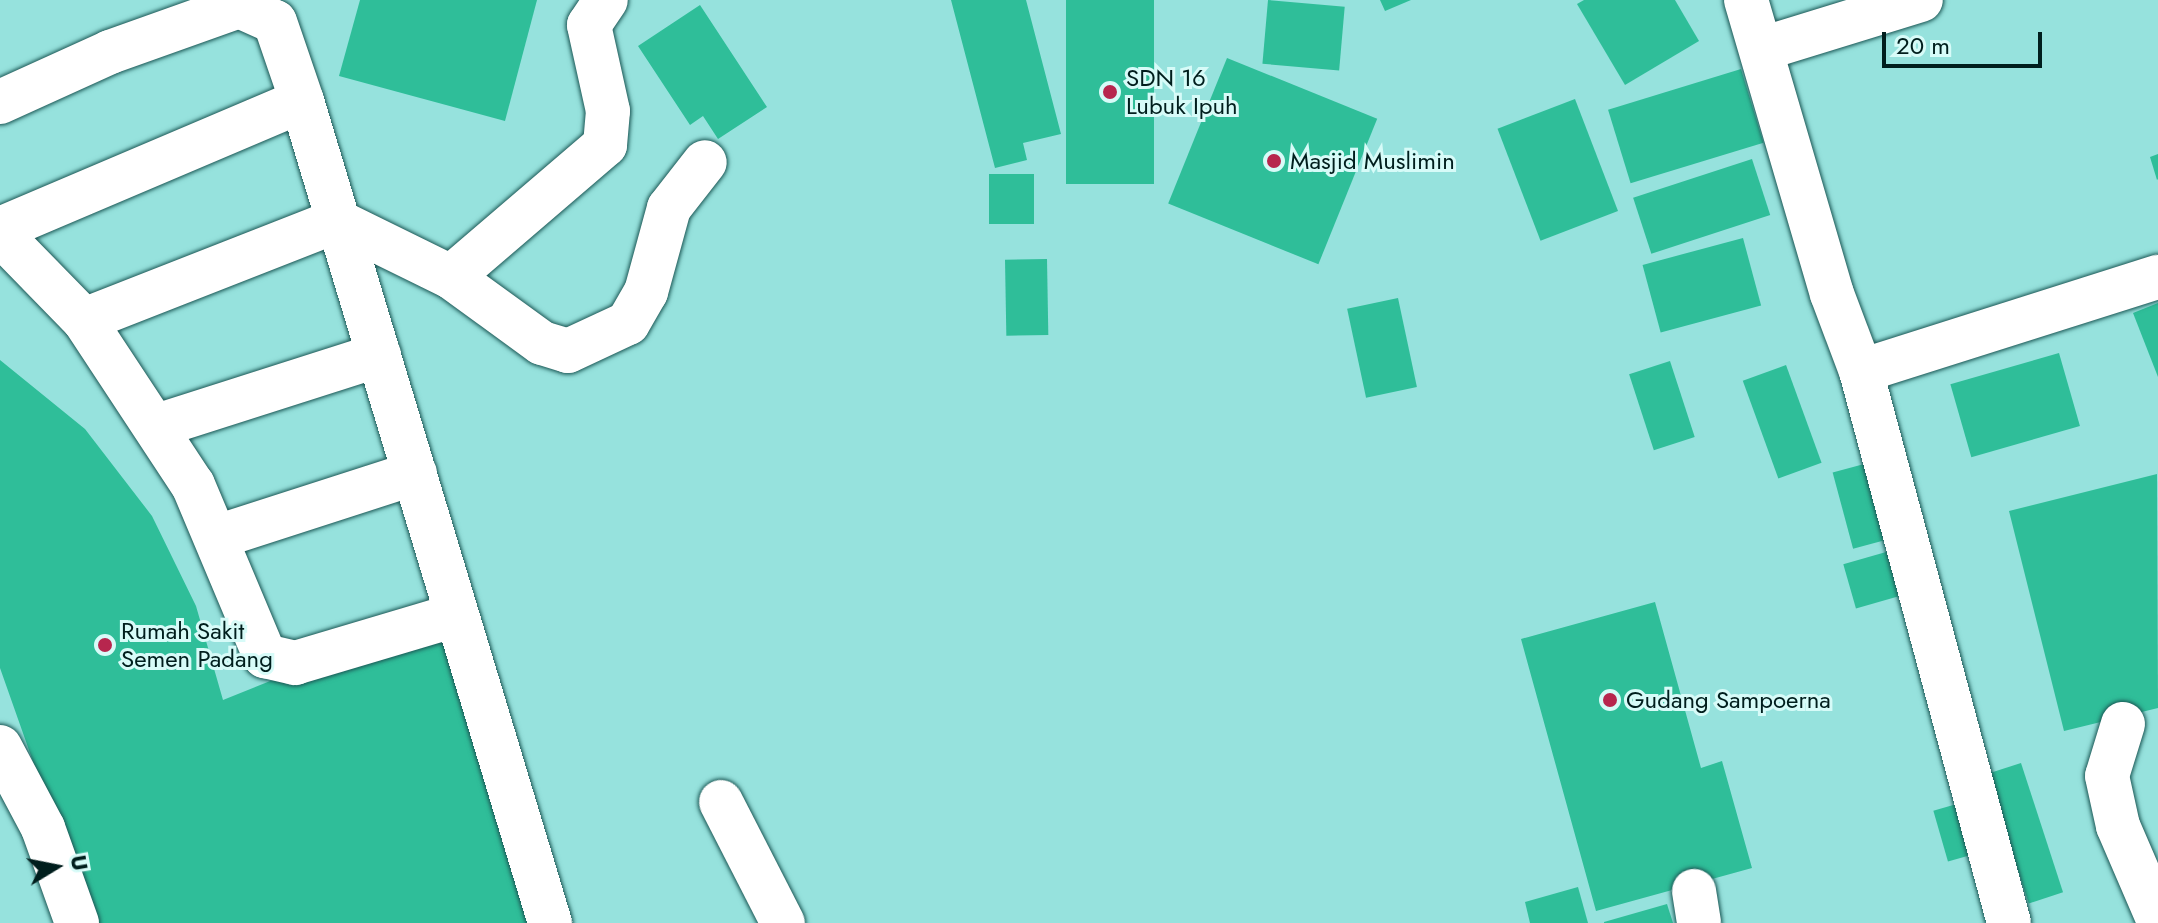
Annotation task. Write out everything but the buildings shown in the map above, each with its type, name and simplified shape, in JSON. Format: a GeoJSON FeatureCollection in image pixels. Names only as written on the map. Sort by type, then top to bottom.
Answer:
{"type":"FeatureCollection","features":[{"type":"Feature","properties":{"kind":"street"},"geometry":{"type":"LineString","coordinates":[[451,277],[605,145],[608,111],[589,25],[606,0]]}},
{"type":"Feature","properties":{"kind":"street"},"geometry":{"type":"LineString","coordinates":[[1746,0],[1765,48],[1832,294],[1861,371],[2009,923]]}},
{"type":"Feature","properties":{"kind":"street"},"geometry":{"type":"LineString","coordinates":[[1765,48],[1921,0]]}},
{"type":"Feature","properties":{"kind":"street"},"geometry":{"type":"LineString","coordinates":[[0,102],[110,52],[239,6],[275,22],[302,101],[550,923]]}},
{"type":"Feature","properties":{"kind":"street"},"geometry":{"type":"LineString","coordinates":[[302,101],[0,232],[84,320],[160,425],[217,537],[258,647],[282,664],[456,615]]}},
{"type":"Feature","properties":{"kind":"street"},"geometry":{"type":"LineString","coordinates":[[84,320],[337,221],[451,277],[555,349],[592,343],[638,308],[669,208],[705,162]]}},
{"type":"Feature","properties":{"kind":"street"},"geometry":{"type":"LineString","coordinates":[[1861,371],[2158,277]]}},
{"type":"Feature","properties":{"kind":"street"},"geometry":{"type":"LineString","coordinates":[[160,425],[379,355]]}},
{"type":"Feature","properties":{"kind":"street"},"geometry":{"type":"LineString","coordinates":[[217,537],[415,473]]}},
{"type":"Feature","properties":{"kind":"street"},"geometry":{"type":"LineString","coordinates":[[2123,724],[2107,776],[2118,826],[2158,919]]}},
{"type":"Feature","properties":{"kind":"street"},"geometry":{"type":"LineString","coordinates":[[0,747],[43,828],[77,923]]}},
{"type":"Feature","properties":{"kind":"street"},"geometry":{"type":"LineString","coordinates":[[721,802],[783,923]]}},
{"type":"Feature","properties":{"kind":"place","name":"SDN 16 Lubuk Ipuh"},"geometry":{"type":"Point","coordinates":[1110,92]}},
{"type":"Feature","properties":{"kind":"place","name":"Masjid Muslimin"},"geometry":{"type":"Point","coordinates":[1274,161]}},
{"type":"Feature","properties":{"kind":"place","name":"Rumah Sakit Semen Padang"},"geometry":{"type":"Point","coordinates":[105,645]}},
{"type":"Feature","properties":{"kind":"place","name":"Gudang Sampoerna"},"geometry":{"type":"Point","coordinates":[1610,700]}}]}
